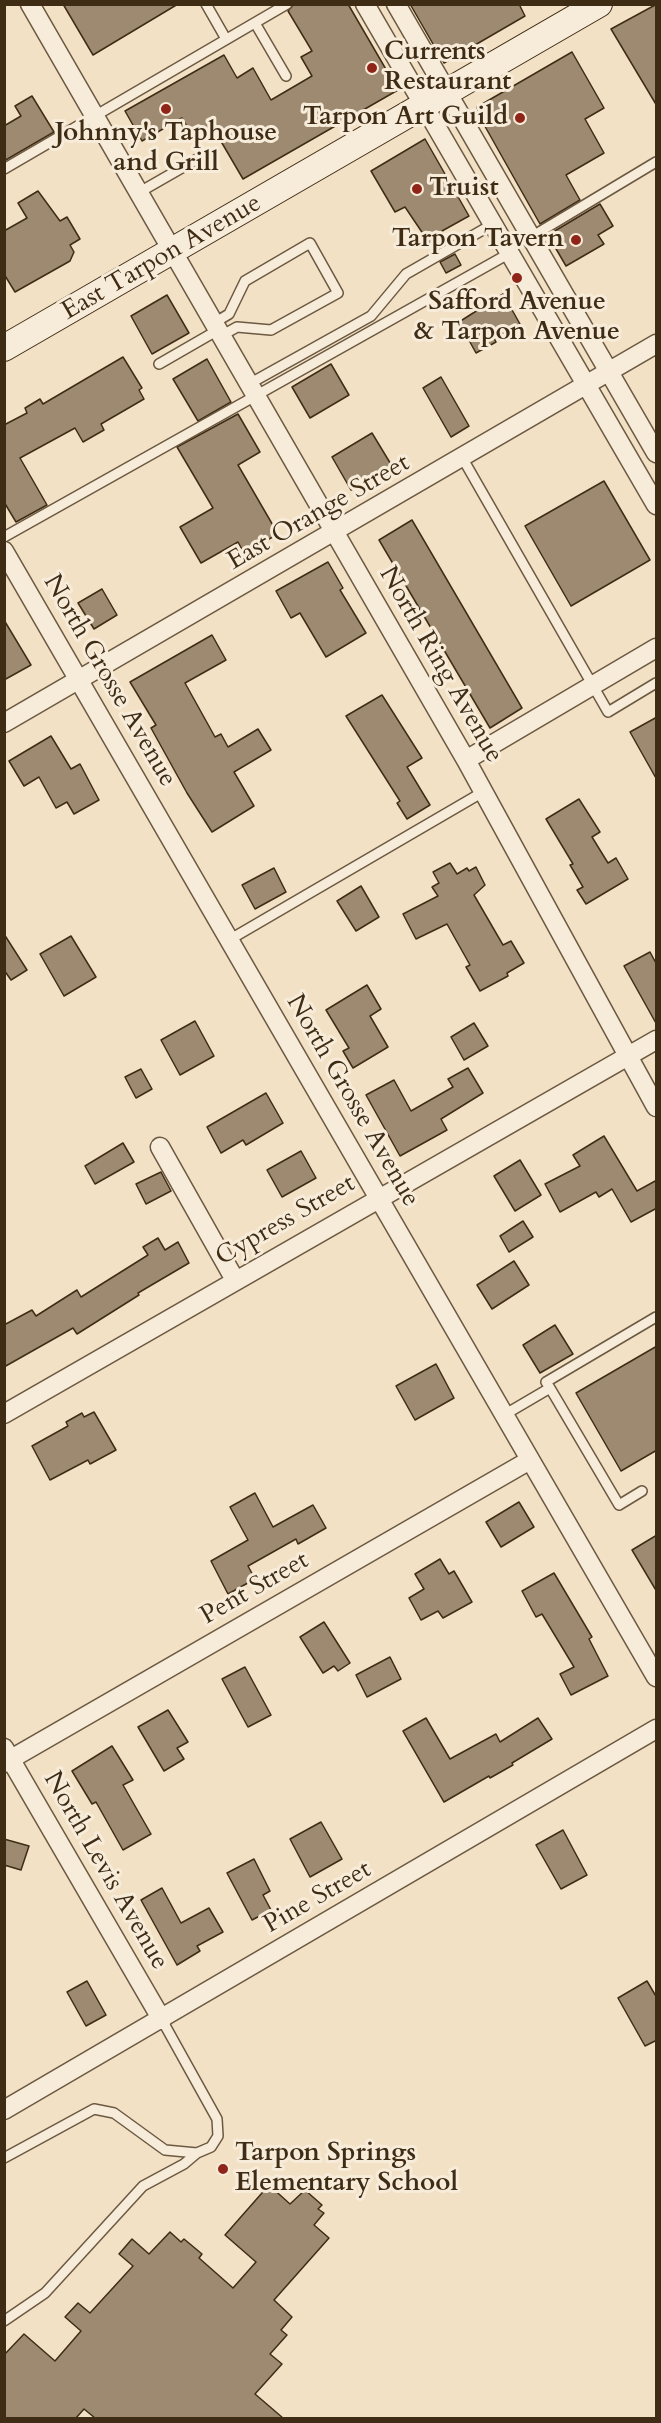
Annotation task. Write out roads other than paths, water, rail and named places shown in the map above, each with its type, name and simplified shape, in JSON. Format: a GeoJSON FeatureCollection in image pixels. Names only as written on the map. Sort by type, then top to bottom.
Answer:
{"type":"FeatureCollection","features":[{"type":"Feature","properties":{"kind":"main road","name":"East Tarpon Avenue"},"geometry":{"type":"LineString","coordinates":[[4,348],[425,107],[599,4]]}},
{"type":"Feature","properties":{"kind":"street","name":"North Ring Avenue"},"geometry":{"type":"LineString","coordinates":[[30,4],[465,760],[657,1107]]}},
{"type":"Feature","properties":{"kind":"street"},"geometry":{"type":"LineString","coordinates":[[365,4],[657,504]]}},
{"type":"Feature","properties":{"kind":"street"},"geometry":{"type":"LineString","coordinates":[[396,4],[657,453]]}},
{"type":"Feature","properties":{"kind":"street","name":"East Orange Street"},"geometry":{"type":"LineString","coordinates":[[4,723],[657,345]]}},
{"type":"Feature","properties":{"kind":"street","name":"North Grosse Avenue"},"geometry":{"type":"LineString","coordinates":[[4,551],[657,1677]]}},
{"type":"Feature","properties":{"kind":"street"},"geometry":{"type":"LineString","coordinates":[[465,760],[657,648]]}},
{"type":"Feature","properties":{"kind":"street","name":"Cypress Street"},"geometry":{"type":"LineString","coordinates":[[4,1414],[657,1040]]}},
{"type":"Feature","properties":{"kind":"street"},"geometry":{"type":"LineString","coordinates":[[160,1147],[235,1280]]}},
{"type":"Feature","properties":{"kind":"street","name":"Pent Street"},"geometry":{"type":"LineString","coordinates":[[7,1757],[530,1460]]}},
{"type":"Feature","properties":{"kind":"street","name":"Pine Street"},"geometry":{"type":"LineString","coordinates":[[4,2110],[162,2020],[657,1729]]}},
{"type":"Feature","properties":{"kind":"street","name":"North Levis Avenue"},"geometry":{"type":"LineString","coordinates":[[7,1757],[162,2020]]}},
{"type":"Feature","properties":{"kind":"lane"},"geometry":{"type":"LineString","coordinates":[[206,4],[226,39]]}},
{"type":"Feature","properties":{"kind":"lane"},"geometry":{"type":"LineString","coordinates":[[4,169],[287,4]]}},
{"type":"Feature","properties":{"kind":"lane"},"geometry":{"type":"LineString","coordinates":[[255,23],[286,76]]}},
{"type":"Feature","properties":{"kind":"lane"},"geometry":{"type":"LineString","coordinates":[[138,193],[199,158]]}},
{"type":"Feature","properties":{"kind":"lane"},"geometry":{"type":"LineString","coordinates":[[531,237],[657,162]]}},
{"type":"Feature","properties":{"kind":"lane"},"geometry":{"type":"LineString","coordinates":[[4,537],[253,390],[371,315],[406,274],[493,224]]}},
{"type":"Feature","properties":{"kind":"lane"},"geometry":{"type":"LineString","coordinates":[[159,364],[218,330],[237,327],[271,330],[338,293],[310,243],[245,281],[230,314],[218,330]]}},
{"type":"Feature","properties":{"kind":"lane"},"geometry":{"type":"LineString","coordinates":[[253,390],[510,253]]}},
{"type":"Feature","properties":{"kind":"lane"},"geometry":{"type":"LineString","coordinates":[[463,459],[608,712],[657,683]]}},
{"type":"Feature","properties":{"kind":"lane"},"geometry":{"type":"LineString","coordinates":[[229,940],[483,792]]}},
{"type":"Feature","properties":{"kind":"lane"},"geometry":{"type":"LineString","coordinates":[[642,1491],[619,1504],[546,1382],[657,1317]]}},
{"type":"Feature","properties":{"kind":"lane"},"geometry":{"type":"LineString","coordinates":[[504,1415],[550,1388]]}},
{"type":"Feature","properties":{"kind":"lane"},"geometry":{"type":"LineString","coordinates":[[4,2321],[45,2293],[143,2186],[211,2147],[218,2136],[217,2119],[162,2020]]}},
{"type":"Feature","properties":{"kind":"lane"},"geometry":{"type":"LineString","coordinates":[[4,2158],[94,2109],[114,2113],[159,2147],[172,2152],[197,2153]]}},
{"type":"Feature","properties":{"kind":"place","name":"Currents Restaurant"},"geometry":{"type":"Point","coordinates":[372,68]}},
{"type":"Feature","properties":{"kind":"place","name":"Johnny's Taphouse and Grill"},"geometry":{"type":"Point","coordinates":[166,109]}},
{"type":"Feature","properties":{"kind":"place","name":"Tarpon Art Guild"},"geometry":{"type":"Point","coordinates":[520,118]}},
{"type":"Feature","properties":{"kind":"place","name":"Truist"},"geometry":{"type":"Point","coordinates":[417,189]}},
{"type":"Feature","properties":{"kind":"place","name":"Tarpon Tavern"},"geometry":{"type":"Point","coordinates":[576,240]}},
{"type":"Feature","properties":{"kind":"place","name":"Safford Avenue & Tarpon Avenue"},"geometry":{"type":"Point","coordinates":[517,278]}},
{"type":"Feature","properties":{"kind":"place","name":"Tarpon Springs Elementary School"},"geometry":{"type":"Point","coordinates":[223,2169]}}]}
